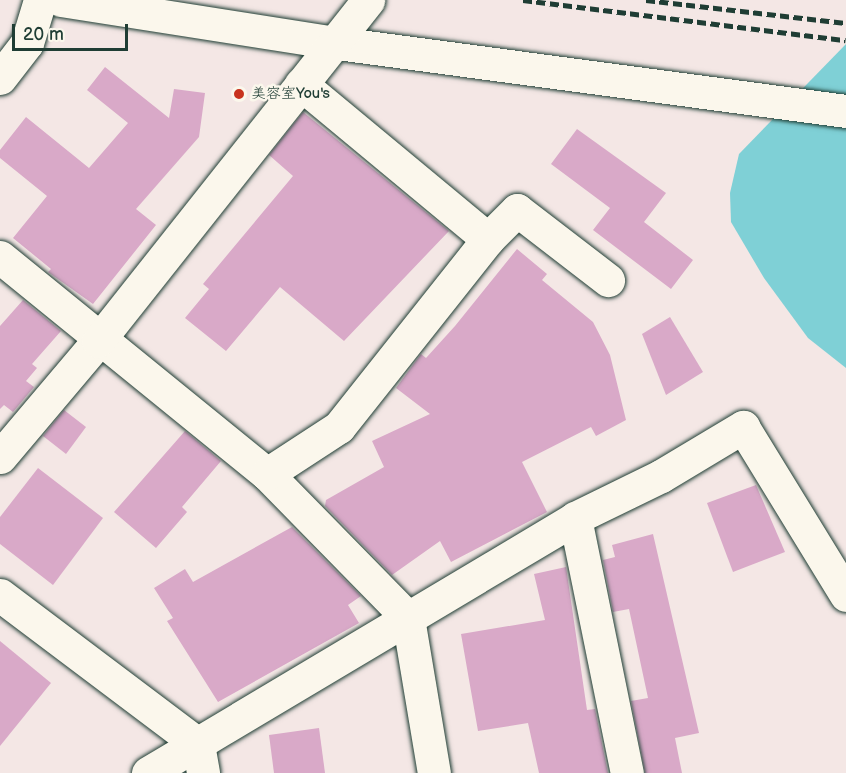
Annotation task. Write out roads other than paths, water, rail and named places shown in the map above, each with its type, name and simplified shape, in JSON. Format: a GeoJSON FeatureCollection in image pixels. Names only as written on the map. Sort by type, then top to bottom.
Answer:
{"type":"FeatureCollection","features":[{"type":"Feature","properties":{"kind":"street"},"geometry":{"type":"LineString","coordinates":[[0,78],[27,43],[40,0]]}},
{"type":"Feature","properties":{"kind":"street"},"geometry":{"type":"LineString","coordinates":[[61,0],[337,43],[846,111]]}},
{"type":"Feature","properties":{"kind":"street"},"geometry":{"type":"LineString","coordinates":[[0,457],[98,341],[301,84],[337,43],[368,0]]}},
{"type":"Feature","properties":{"kind":"street"},"geometry":{"type":"LineString","coordinates":[[301,84],[488,239]]}},
{"type":"Feature","properties":{"kind":"street"},"geometry":{"type":"LineString","coordinates":[[267,474],[339,427],[488,239],[517,210],[608,280]]}},
{"type":"Feature","properties":{"kind":"street"},"geometry":{"type":"LineString","coordinates":[[0,257],[98,341],[267,474],[408,618],[434,773]]}},
{"type":"Feature","properties":{"kind":"street"},"geometry":{"type":"LineString","coordinates":[[148,773],[201,758],[408,618],[575,518],[661,476],[743,427],[846,595]]}},
{"type":"Feature","properties":{"kind":"street"},"geometry":{"type":"LineString","coordinates":[[575,518],[627,773]]}},
{"type":"Feature","properties":{"kind":"street"},"geometry":{"type":"LineString","coordinates":[[0,595],[201,758]]}},
{"type":"Feature","properties":{"kind":"water"},"geometry":{"type":"Polygon","coordinates":[[[846,44],[846,368],[808,338],[764,278],[731,222],[730,193],[739,154],[846,44]]]}},
{"type":"Feature","properties":{"kind":"railway"},"geometry":{"type":"LineString","coordinates":[[523,0],[846,40]]}},
{"type":"Feature","properties":{"kind":"railway"},"geometry":{"type":"LineString","coordinates":[[646,0],[846,23]]}},
{"type":"Feature","properties":{"kind":"place","name":"美容室You's"},"geometry":{"type":"Point","coordinates":[239,94]}}]}
